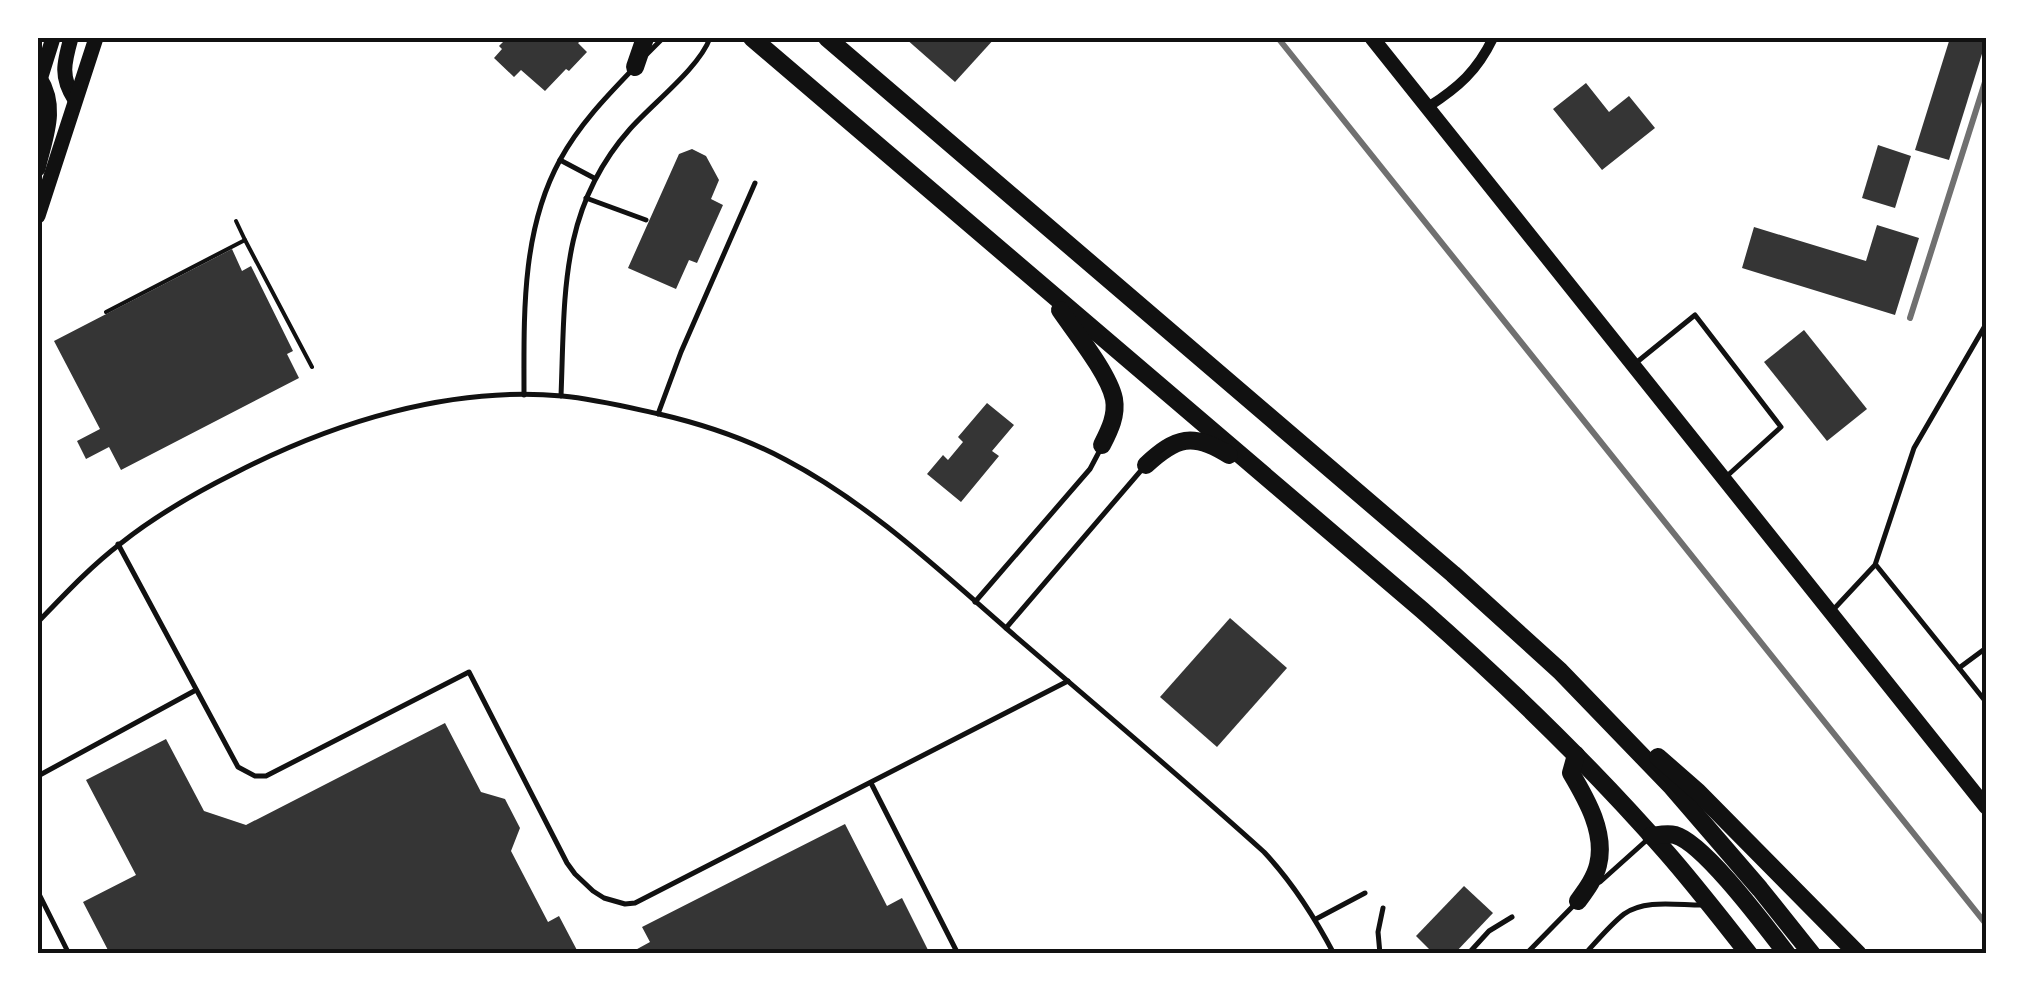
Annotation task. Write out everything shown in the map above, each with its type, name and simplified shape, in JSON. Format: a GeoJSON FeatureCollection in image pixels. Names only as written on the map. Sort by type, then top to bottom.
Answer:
{"type":"FeatureCollection","features":[{"type":"Feature","properties":{"kind":"highway"},"geometry":{"type":"LineString","coordinates":[[635,67],[645,38]]}},
{"type":"Feature","properties":{"kind":"highway"},"geometry":{"type":"LineString","coordinates":[[752,38],[1498,677],[1651,836],[1749,954]]}},
{"type":"Feature","properties":{"kind":"highway"},"geometry":{"type":"LineString","coordinates":[[827,38],[1453,574],[1698,792],[1858,954]]}},
{"type":"Feature","properties":{"kind":"highway"},"geometry":{"type":"LineString","coordinates":[[1046,289],[1097,366],[1114,400],[1113,420],[1102,445]]}},
{"type":"Feature","properties":{"kind":"highway"},"geometry":{"type":"LineString","coordinates":[[1146,464],[1178,440],[1196,440],[1219,448],[1262,475]]}},
{"type":"Feature","properties":{"kind":"highway"},"geometry":{"type":"LineString","coordinates":[[1560,671],[1672,787],[1812,954]]}},
{"type":"Feature","properties":{"kind":"highway"},"geometry":{"type":"LineString","coordinates":[[1576,755],[1571,773],[1589,803],[1600,854],[1598,868],[1578,901]]}},
{"type":"Feature","properties":{"kind":"highway"},"geometry":{"type":"LineString","coordinates":[[1651,836],[1674,835],[1697,848],[1787,954]]}},
{"type":"Feature","properties":{"kind":"main road"},"geometry":{"type":"LineString","coordinates":[[38,169],[51,104],[48,90],[38,80],[53,38]]}},
{"type":"Feature","properties":{"kind":"main road"},"geometry":{"type":"LineString","coordinates":[[70,38],[64,73],[66,86],[76,100]]}},
{"type":"Feature","properties":{"kind":"main road"},"geometry":{"type":"LineString","coordinates":[[38,216],[96,38]]}},
{"type":"Feature","properties":{"kind":"main road"},"geometry":{"type":"LineString","coordinates":[[1372,38],[1986,807]]}},
{"type":"Feature","properties":{"kind":"street"},"geometry":{"type":"LineString","coordinates":[[1428,107],[1467,79],[1494,38]]}},
{"type":"Feature","properties":{"kind":"lane"},"geometry":{"type":"LineString","coordinates":[[524,395],[526,294],[540,210],[560,160],[599,104],[663,38]]}},
{"type":"Feature","properties":{"kind":"lane"},"geometry":{"type":"LineString","coordinates":[[561,396],[570,250],[594,178],[629,130],[686,72],[710,38]]}},
{"type":"Feature","properties":{"kind":"lane"},"geometry":{"type":"LineString","coordinates":[[560,160],[594,178]]}},
{"type":"Feature","properties":{"kind":"lane"},"geometry":{"type":"LineString","coordinates":[[658,414],[755,183]]}},
{"type":"Feature","properties":{"kind":"lane"},"geometry":{"type":"LineString","coordinates":[[586,198],[646,220]]}},
{"type":"Feature","properties":{"kind":"lane"},"geometry":{"type":"LineString","coordinates":[[1634,365],[1695,315],[1781,427],[1725,478]]}},
{"type":"Feature","properties":{"kind":"lane"},"geometry":{"type":"LineString","coordinates":[[1830,613],[1876,565],[1914,448],[1986,324]]}},
{"type":"Feature","properties":{"kind":"lane"},"geometry":{"type":"LineString","coordinates":[[38,622],[118,544],[166,512],[264,458],[322,434],[430,404],[524,395],[561,396],[658,414],[718,431],[783,458],[858,505],[1264,852],[1292,882],[1334,954]]}},
{"type":"Feature","properties":{"kind":"lane"},"geometry":{"type":"LineString","coordinates":[[975,602],[1090,469],[1102,445]]}},
{"type":"Feature","properties":{"kind":"lane"},"geometry":{"type":"LineString","coordinates":[[1006,628],[1146,464]]}},
{"type":"Feature","properties":{"kind":"lane"},"geometry":{"type":"LineString","coordinates":[[118,544],[238,767],[256,776],[266,776],[468,672],[567,862],[593,892],[624,904],[635,903],[1068,682]]}},
{"type":"Feature","properties":{"kind":"lane"},"geometry":{"type":"LineString","coordinates":[[1876,565],[1986,702]]}},
{"type":"Feature","properties":{"kind":"lane"},"geometry":{"type":"LineString","coordinates":[[1959,668],[1986,648]]}},
{"type":"Feature","properties":{"kind":"lane"},"geometry":{"type":"LineString","coordinates":[[38,776],[196,690]]}},
{"type":"Feature","properties":{"kind":"lane"},"geometry":{"type":"LineString","coordinates":[[871,783],[958,954]]}},
{"type":"Feature","properties":{"kind":"lane"},"geometry":{"type":"LineString","coordinates":[[1526,954],[1651,836]]}},
{"type":"Feature","properties":{"kind":"lane"},"geometry":{"type":"LineString","coordinates":[[38,892],[68,954]]}},
{"type":"Feature","properties":{"kind":"lane"},"geometry":{"type":"LineString","coordinates":[[1316,918],[1365,893]]}},
{"type":"Feature","properties":{"kind":"lane"},"geometry":{"type":"LineString","coordinates":[[1584,954],[1636,908],[1710,905]]}},
{"type":"Feature","properties":{"kind":"lane"},"geometry":{"type":"LineString","coordinates":[[1380,954],[1378,932],[1383,908]]}},
{"type":"Feature","properties":{"kind":"lane"},"geometry":{"type":"LineString","coordinates":[[1468,954],[1489,931],[1512,917]]}},
{"type":"Feature","properties":{"kind":"path"},"geometry":{"type":"LineString","coordinates":[[236,221],[312,368]]}},
{"type":"Feature","properties":{"kind":"path"},"geometry":{"type":"LineString","coordinates":[[106,312],[246,240]]}},
{"type":"Feature","properties":{"kind":"path"},"geometry":{"type":"LineString","coordinates":[[271,306],[278,303]]}},
{"type":"Feature","properties":{"kind":"building"},"geometry":{"type":"Polygon","coordinates":[[[507,38],[584,38],[578,43],[587,52],[545,91],[521,70],[514,77],[494,58],[507,38]]]}},
{"type":"Feature","properties":{"kind":"building"},"geometry":{"type":"Polygon","coordinates":[[[905,38],[995,38],[955,82],[905,38]]]}},
{"type":"Feature","properties":{"kind":"building"},"geometry":{"type":"Polygon","coordinates":[[[1950,38],[1986,41],[1949,160],[1915,150],[1950,38]]]}},
{"type":"Feature","properties":{"kind":"building"},"geometry":{"type":"Polygon","coordinates":[[[1586,83],[1609,112],[1629,96],[1655,128],[1602,170],[1553,109],[1586,83]]]}},
{"type":"Feature","properties":{"kind":"building"},"geometry":{"type":"Polygon","coordinates":[[[1878,145],[1911,156],[1895,208],[1862,198],[1878,145]]]}},
{"type":"Feature","properties":{"kind":"building"},"geometry":{"type":"Polygon","coordinates":[[[692,149],[706,156],[719,180],[711,199],[723,205],[697,263],[689,260],[676,289],[628,268],[679,154],[692,149]]]}},
{"type":"Feature","properties":{"kind":"building"},"geometry":{"type":"Polygon","coordinates":[[[1877,225],[1919,238],[1895,315],[1742,268],[1754,227],[1866,261],[1877,225]]]}},
{"type":"Feature","properties":{"kind":"building"},"geometry":{"type":"Polygon","coordinates":[[[232,249],[242,271],[251,266],[293,351],[287,354],[299,378],[121,470],[109,447],[86,459],[77,441],[100,429],[54,341],[232,249]]]}},
{"type":"Feature","properties":{"kind":"building"},"geometry":{"type":"Polygon","coordinates":[[[1804,330],[1867,409],[1827,441],[1764,362],[1804,330]]]}},
{"type":"Feature","properties":{"kind":"building"},"geometry":{"type":"Polygon","coordinates":[[[987,403],[1014,425],[992,451],[999,456],[961,502],[927,474],[943,455],[948,460],[963,442],[958,437],[987,403]]]}},
{"type":"Feature","properties":{"kind":"building"},"geometry":{"type":"Polygon","coordinates":[[[1230,618],[1287,668],[1217,747],[1160,697],[1230,618]]]}},
{"type":"Feature","properties":{"kind":"building"},"geometry":{"type":"Polygon","coordinates":[[[445,723],[481,792],[505,799],[520,828],[511,851],[548,922],[559,916],[579,954],[110,954],[83,902],[136,875],[86,780],[166,739],[204,811],[246,825],[445,723]]]}},
{"type":"Feature","properties":{"kind":"building"},"geometry":{"type":"Polygon","coordinates":[[[845,824],[887,906],[902,898],[930,954],[628,954],[650,942],[642,927],[845,824]]]}},
{"type":"Feature","properties":{"kind":"building"},"geometry":{"type":"Polygon","coordinates":[[[1464,886],[1493,913],[1454,954],[1434,954],[1416,936],[1464,886]]]}},
{"type":"Feature","properties":{"kind":"railway"},"geometry":{"type":"LineString","coordinates":[[1278,38],[1986,924]]}},
{"type":"Feature","properties":{"kind":"railway"},"geometry":{"type":"LineString","coordinates":[[1910,318],[1986,79]]}}]}
